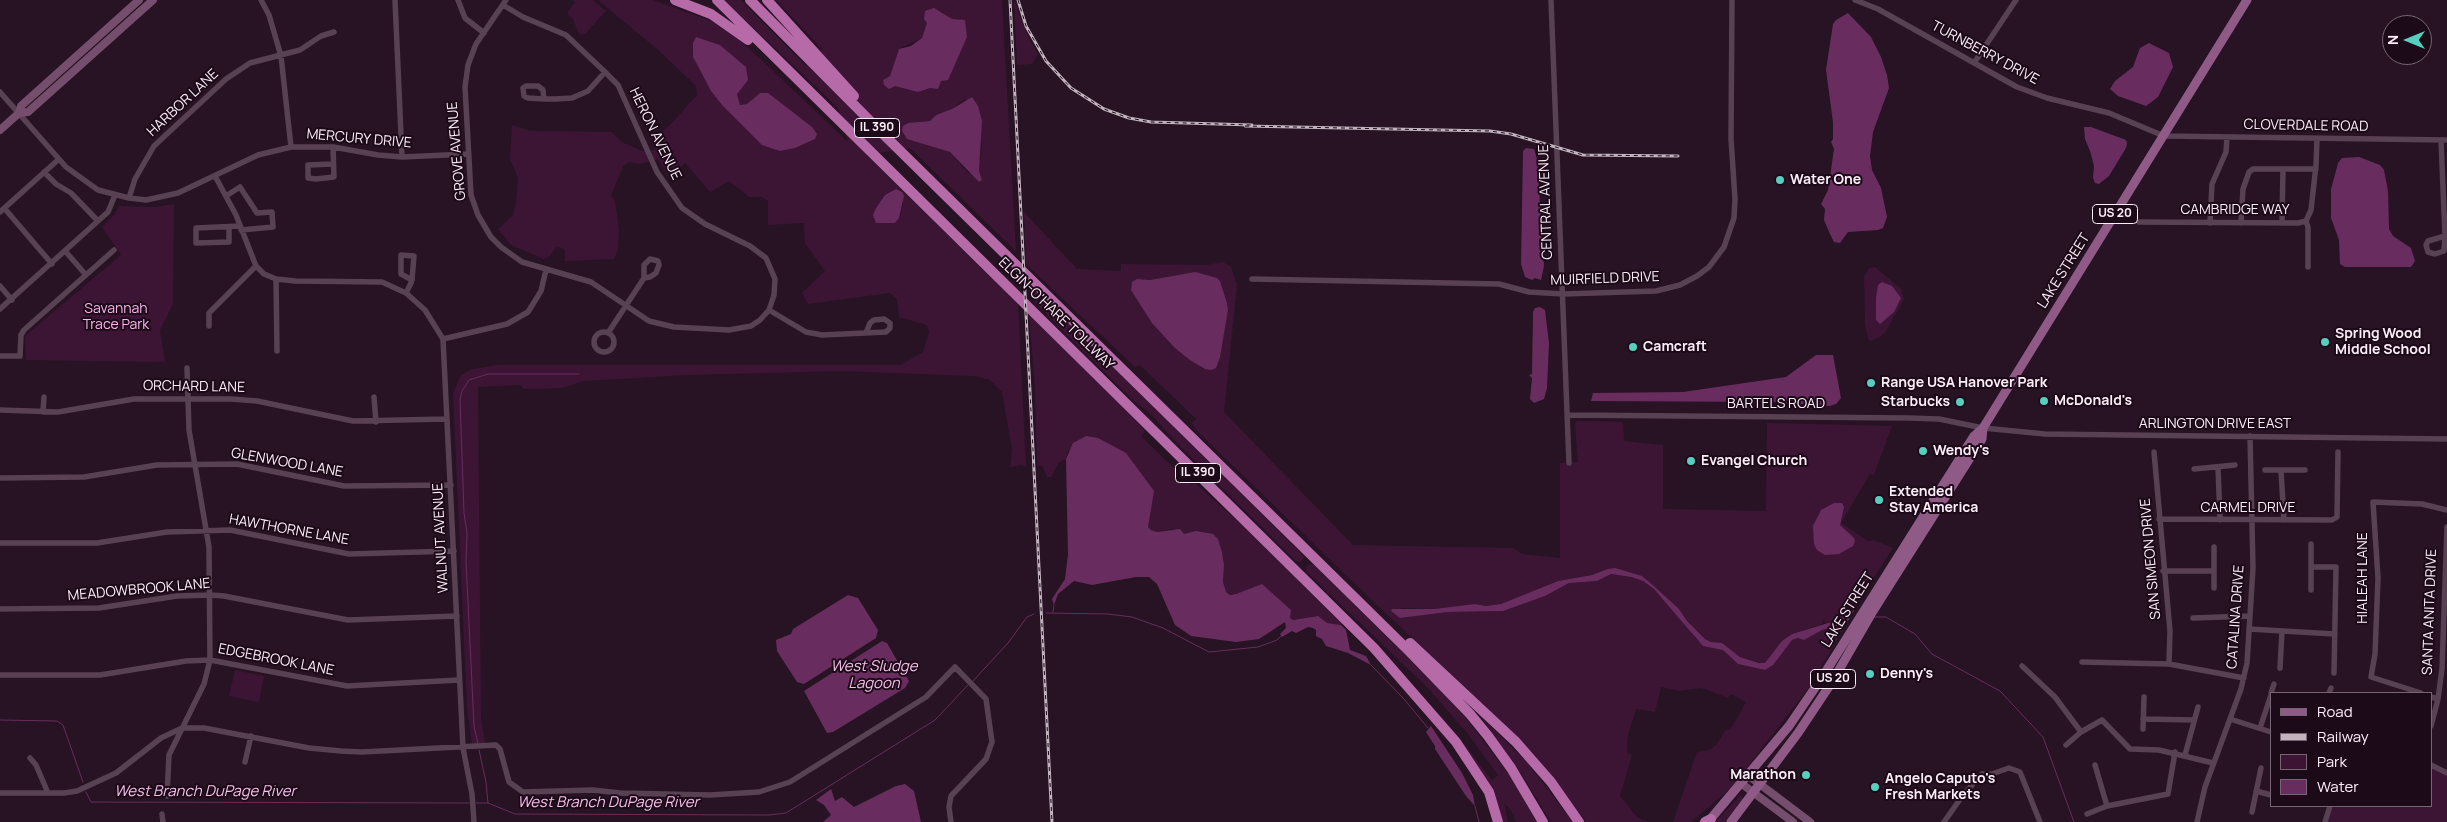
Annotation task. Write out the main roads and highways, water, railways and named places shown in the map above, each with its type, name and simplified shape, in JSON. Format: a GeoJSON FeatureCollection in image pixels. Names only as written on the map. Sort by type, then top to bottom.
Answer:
{"type":"FeatureCollection","features":[{"type":"Feature","properties":{"kind":"highway"},"geometry":{"type":"LineString","coordinates":[[675,0],[711,14],[738,31],[806,94],[817,99]]}},
{"type":"Feature","properties":{"kind":"highway","name":"ELGIN-O'HARE TOLLWAY"},"geometry":{"type":"LineString","coordinates":[[717,0],[1374,648],[1456,742],[1489,792],[1498,822]]}},
{"type":"Feature","properties":{"kind":"highway"},"geometry":{"type":"LineString","coordinates":[[750,0],[814,58]]}},
{"type":"Feature","properties":{"kind":"highway"},"geometry":{"type":"LineString","coordinates":[[767,0],[814,58]]}},
{"type":"Feature","properties":{"kind":"highway","name":"ELGIN-O'HARE TOLLWAY"},"geometry":{"type":"LineString","coordinates":[[814,58],[937,182],[944,194],[1277,519]]}},
{"type":"Feature","properties":{"kind":"highway"},"geometry":{"type":"LineString","coordinates":[[1277,519],[1470,714],[1511,768],[1543,822]]}},
{"type":"Feature","properties":{"kind":"highway"},"geometry":{"type":"LineString","coordinates":[[1277,519],[1289,528],[1516,742],[1551,782],[1579,822]]}},
{"type":"Feature","properties":{"kind":"main road"},"geometry":{"type":"LineString","coordinates":[[19,114],[21,106],[140,0]]}},
{"type":"Feature","properties":{"kind":"main road"},"geometry":{"type":"LineString","coordinates":[[0,130],[19,114],[28,112],[153,0]]}},
{"type":"Feature","properties":{"kind":"main road","name":"LAKE STREET"},"geometry":{"type":"LineString","coordinates":[[1708,821],[1749,776],[1790,726],[1866,615],[1974,436],[1983,428],[2247,0]]}},
{"type":"Feature","properties":{"kind":"main road","name":"LAKE STREET"},"geometry":{"type":"LineString","coordinates":[[1731,822],[1832,682],[1866,615]]}},
{"type":"Feature","properties":{"kind":"main road"},"geometry":{"type":"LineString","coordinates":[[1749,776],[1756,789],[1793,822]]}},
{"type":"Feature","properties":{"kind":"main road"},"geometry":{"type":"LineString","coordinates":[[1742,784],[1756,789],[1810,822]]}},
{"type":"Feature","properties":{"kind":"water"},"geometry":{"type":"Polygon","coordinates":[[[934,8],[952,19],[965,20],[967,37],[948,80],[941,81],[938,89],[930,88],[918,92],[895,86],[889,89],[884,85],[883,80],[890,76],[899,49],[911,46],[922,38],[927,23],[924,19],[925,11],[934,8]]]}},
{"type":"Feature","properties":{"kind":"water"},"geometry":{"type":"Polygon","coordinates":[[[1848,13],[1871,37],[1887,75],[1889,88],[1873,132],[1870,156],[1872,170],[1881,188],[1887,217],[1883,228],[1848,232],[1840,243],[1834,242],[1830,234],[1824,220],[1825,209],[1821,204],[1828,190],[1834,149],[1831,142],[1833,139],[1833,122],[1826,70],[1833,24],[1848,13]]]}},
{"type":"Feature","properties":{"kind":"water"},"geometry":{"type":"Polygon","coordinates":[[[696,37],[720,45],[746,67],[748,80],[737,94],[740,105],[747,104],[760,93],[768,93],[812,127],[817,134],[815,139],[795,148],[780,151],[762,145],[722,105],[711,91],[693,57],[693,43],[696,37]]]}},
{"type":"Feature","properties":{"kind":"water"},"geometry":{"type":"Polygon","coordinates":[[[2149,43],[2169,53],[2173,67],[2158,97],[2146,106],[2118,96],[2110,89],[2115,81],[2133,67],[2140,48],[2149,43]]]}},
{"type":"Feature","properties":{"kind":"water"},"geometry":{"type":"Polygon","coordinates":[[[972,97],[978,106],[982,121],[979,171],[982,180],[979,182],[950,152],[907,139],[902,131],[903,126],[908,123],[930,121],[936,115],[952,109],[972,97]]]}},
{"type":"Feature","properties":{"kind":"water"},"geometry":{"type":"Polygon","coordinates":[[[2084,127],[2091,127],[2126,140],[2127,143],[2126,148],[2109,176],[2099,184],[2095,183],[2093,178],[2094,166],[2085,139],[2084,127]]]}},
{"type":"Feature","properties":{"kind":"water"},"geometry":{"type":"Polygon","coordinates":[[[1526,148],[1534,149],[1537,159],[1544,266],[1541,280],[1535,278],[1532,280],[1525,277],[1521,264],[1523,151],[1526,148]]]}},
{"type":"Feature","properties":{"kind":"water"},"geometry":{"type":"Polygon","coordinates":[[[2359,157],[2380,165],[2384,170],[2388,191],[2389,229],[2393,236],[2411,248],[2415,261],[2411,267],[2345,267],[2340,264],[2339,240],[2331,218],[2331,189],[2338,163],[2342,158],[2359,157]]]}},
{"type":"Feature","properties":{"kind":"water"},"geometry":{"type":"Polygon","coordinates":[[[896,189],[902,192],[904,196],[899,218],[895,223],[876,223],[873,215],[876,208],[885,195],[896,189]]]}},
{"type":"Feature","properties":{"kind":"water"},"geometry":{"type":"Polygon","coordinates":[[[1195,272],[1217,278],[1220,281],[1227,303],[1228,310],[1220,357],[1216,368],[1211,370],[1205,369],[1190,360],[1175,348],[1152,323],[1131,290],[1132,282],[1137,279],[1150,280],[1195,272]]]}},
{"type":"Feature","properties":{"kind":"water"},"geometry":{"type":"Polygon","coordinates":[[[1882,282],[1892,286],[1901,298],[1894,312],[1880,324],[1876,320],[1876,298],[1878,285],[1882,282]]]}},
{"type":"Feature","properties":{"kind":"water"},"geometry":{"type":"Polygon","coordinates":[[[1540,307],[1545,310],[1549,343],[1547,388],[1544,399],[1534,403],[1530,399],[1532,378],[1529,375],[1532,374],[1533,312],[1535,308],[1540,307]]]}},
{"type":"Feature","properties":{"kind":"water"},"geometry":{"type":"Polygon","coordinates":[[[1816,355],[1833,355],[1841,398],[1836,404],[1830,406],[1775,402],[1591,401],[1593,393],[1683,392],[1786,377],[1816,355]]]}},
{"type":"Feature","properties":{"kind":"water"},"geometry":{"type":"Polygon","coordinates":[[[1086,436],[1098,438],[1126,453],[1154,491],[1148,527],[1151,530],[1157,532],[1180,529],[1184,534],[1196,531],[1213,534],[1218,539],[1224,565],[1223,582],[1226,592],[1230,595],[1236,594],[1262,584],[1291,610],[1290,618],[1293,620],[1318,616],[1327,623],[1341,625],[1346,630],[1350,650],[1366,656],[1371,665],[1348,653],[1326,646],[1322,639],[1316,636],[1316,630],[1313,628],[1308,627],[1296,633],[1292,631],[1282,637],[1280,634],[1286,628],[1285,622],[1259,639],[1236,642],[1191,636],[1175,625],[1157,584],[1149,577],[1136,577],[1092,585],[1074,581],[1058,594],[1054,605],[1052,599],[1065,579],[1068,555],[1066,459],[1073,443],[1086,436]]]}},
{"type":"Feature","properties":{"kind":"water"},"geometry":{"type":"Polygon","coordinates":[[[1834,503],[1842,503],[1844,507],[1840,525],[1855,541],[1853,546],[1839,554],[1825,555],[1817,550],[1814,544],[1813,526],[1821,510],[1834,503]]]}},
{"type":"Feature","properties":{"kind":"water"},"geometry":{"type":"Polygon","coordinates":[[[1615,568],[1642,576],[1679,609],[1687,621],[1705,639],[1711,642],[1722,643],[1740,657],[1759,663],[1765,663],[1782,641],[1792,634],[1838,620],[1855,609],[1847,623],[1822,630],[1804,640],[1798,638],[1792,640],[1773,665],[1765,670],[1738,664],[1723,650],[1703,646],[1654,589],[1643,581],[1631,577],[1611,574],[1597,581],[1569,583],[1545,596],[1503,611],[1448,612],[1400,618],[1391,611],[1392,609],[1434,609],[1475,604],[1486,606],[1501,604],[1558,581],[1592,575],[1615,568]]]}},
{"type":"Feature","properties":{"kind":"water"},"geometry":{"type":"Polygon","coordinates":[[[848,595],[858,598],[878,630],[876,638],[804,684],[797,682],[777,651],[776,640],[791,634],[793,629],[848,595]]]}},
{"type":"Feature","properties":{"kind":"water","name":"West Sludge Lagoon"},"geometry":{"type":"Polygon","coordinates":[[[882,641],[887,643],[909,681],[905,688],[833,732],[827,733],[804,691],[882,641]]]}},
{"type":"Feature","properties":{"kind":"water"},"geometry":{"type":"Polygon","coordinates":[[[1431,726],[1462,773],[1473,795],[1475,806],[1466,796],[1435,749],[1426,732],[1431,726]]]}},
{"type":"Feature","properties":{"kind":"water"},"geometry":{"type":"Polygon","coordinates":[[[905,784],[914,791],[921,822],[823,822],[831,815],[824,805],[816,800],[831,789],[835,801],[842,797],[854,807],[896,786],[905,784]]]}},
{"type":"Feature","properties":{"kind":"waterway"},"geometry":{"type":"LineString","coordinates":[[478,744],[474,726],[466,561],[467,533],[464,513],[460,400],[462,391],[469,380],[488,374],[579,374]]}},
{"type":"Feature","properties":{"kind":"waterway","name":"West Branch DuPage River"},"geometry":{"type":"LineString","coordinates":[[1053,612],[1054,605]]}},
{"type":"Feature","properties":{"kind":"waterway","name":"West Branch DuPage River"},"geometry":{"type":"LineString","coordinates":[[1046,613],[1108,614],[1132,617],[1163,628],[1209,652],[1258,647],[1277,640],[1282,635]]}},
{"type":"Feature","properties":{"kind":"waterway","name":"West Branch DuPage River"},"geometry":{"type":"LineString","coordinates":[[973,681],[1008,643],[1027,617],[1034,614]]}},
{"type":"Feature","properties":{"kind":"waterway","name":"West Branch DuPage River"},"geometry":{"type":"LineString","coordinates":[[1875,617],[1886,617],[1915,634],[1932,654],[2000,691],[2043,737],[2074,822]]}},
{"type":"Feature","properties":{"kind":"waterway"},"geometry":{"type":"LineString","coordinates":[[1371,665],[1404,699],[1428,728]]}},
{"type":"Feature","properties":{"kind":"waterway","name":"West Branch DuPage River"},"geometry":{"type":"LineString","coordinates":[[476,803],[488,803],[515,814],[769,815],[786,813],[935,720],[968,685]]}},
{"type":"Feature","properties":{"kind":"waterway","name":"West Branch DuPage River"},"geometry":{"type":"LineString","coordinates":[[0,720],[57,721],[63,725],[83,782]]}},
{"type":"Feature","properties":{"kind":"waterway"},"geometry":{"type":"LineString","coordinates":[[479,750],[486,782],[488,803]]}},
{"type":"Feature","properties":{"kind":"waterway","name":"West Branch DuPage River"},"geometry":{"type":"LineString","coordinates":[[86,792],[91,802],[469,803]]}},
{"type":"Feature","properties":{"kind":"waterway"},"geometry":{"type":"LineString","coordinates":[[1475,806],[1479,822]]}},
{"type":"Feature","properties":{"kind":"railway"},"geometry":{"type":"LineString","coordinates":[[1010,0],[1052,822]]}},
{"type":"Feature","properties":{"kind":"railway"},"geometry":{"type":"LineString","coordinates":[[1018,0],[1026,26],[1046,61],[1071,88],[1104,109],[1129,118],[1151,122],[1252,125]]}},
{"type":"Feature","properties":{"kind":"railway"},"geometry":{"type":"LineString","coordinates":[[1245,126],[1490,131],[1511,134],[1583,155],[1678,156]]}},
{"type":"Feature","properties":{"kind":"place","name":"Water One"},"geometry":{"type":"Point","coordinates":[1780,180]}},
{"type":"Feature","properties":{"kind":"place","name":"Spring Wood Middle School"},"geometry":{"type":"Point","coordinates":[2325,342]}},
{"type":"Feature","properties":{"kind":"place","name":"Camcraft"},"geometry":{"type":"Point","coordinates":[1633,347]}},
{"type":"Feature","properties":{"kind":"place","name":"Range USA Hanover Park"},"geometry":{"type":"Point","coordinates":[1871,383]}},
{"type":"Feature","properties":{"kind":"place","name":"McDonald's"},"geometry":{"type":"Point","coordinates":[2044,401]}},
{"type":"Feature","properties":{"kind":"place","name":"Starbucks"},"geometry":{"type":"Point","coordinates":[1960,402]}},
{"type":"Feature","properties":{"kind":"place","name":"Wendy's"},"geometry":{"type":"Point","coordinates":[1923,451]}},
{"type":"Feature","properties":{"kind":"place","name":"Evangel Church"},"geometry":{"type":"Point","coordinates":[1691,461]}},
{"type":"Feature","properties":{"kind":"place","name":"Extended Stay America"},"geometry":{"type":"Point","coordinates":[1879,500]}},
{"type":"Feature","properties":{"kind":"place","name":"Denny's"},"geometry":{"type":"Point","coordinates":[1870,674]}},
{"type":"Feature","properties":{"kind":"place","name":"Marathon"},"geometry":{"type":"Point","coordinates":[1806,775]}},
{"type":"Feature","properties":{"kind":"place","name":"Angelo Caputo's Fresh Markets"},"geometry":{"type":"Point","coordinates":[1875,787]}},
{"type":"Feature","properties":{"kind":"park label","name":"Savannah Trace Park"},"geometry":{"type":"Point","coordinates":[116,318]}}]}
